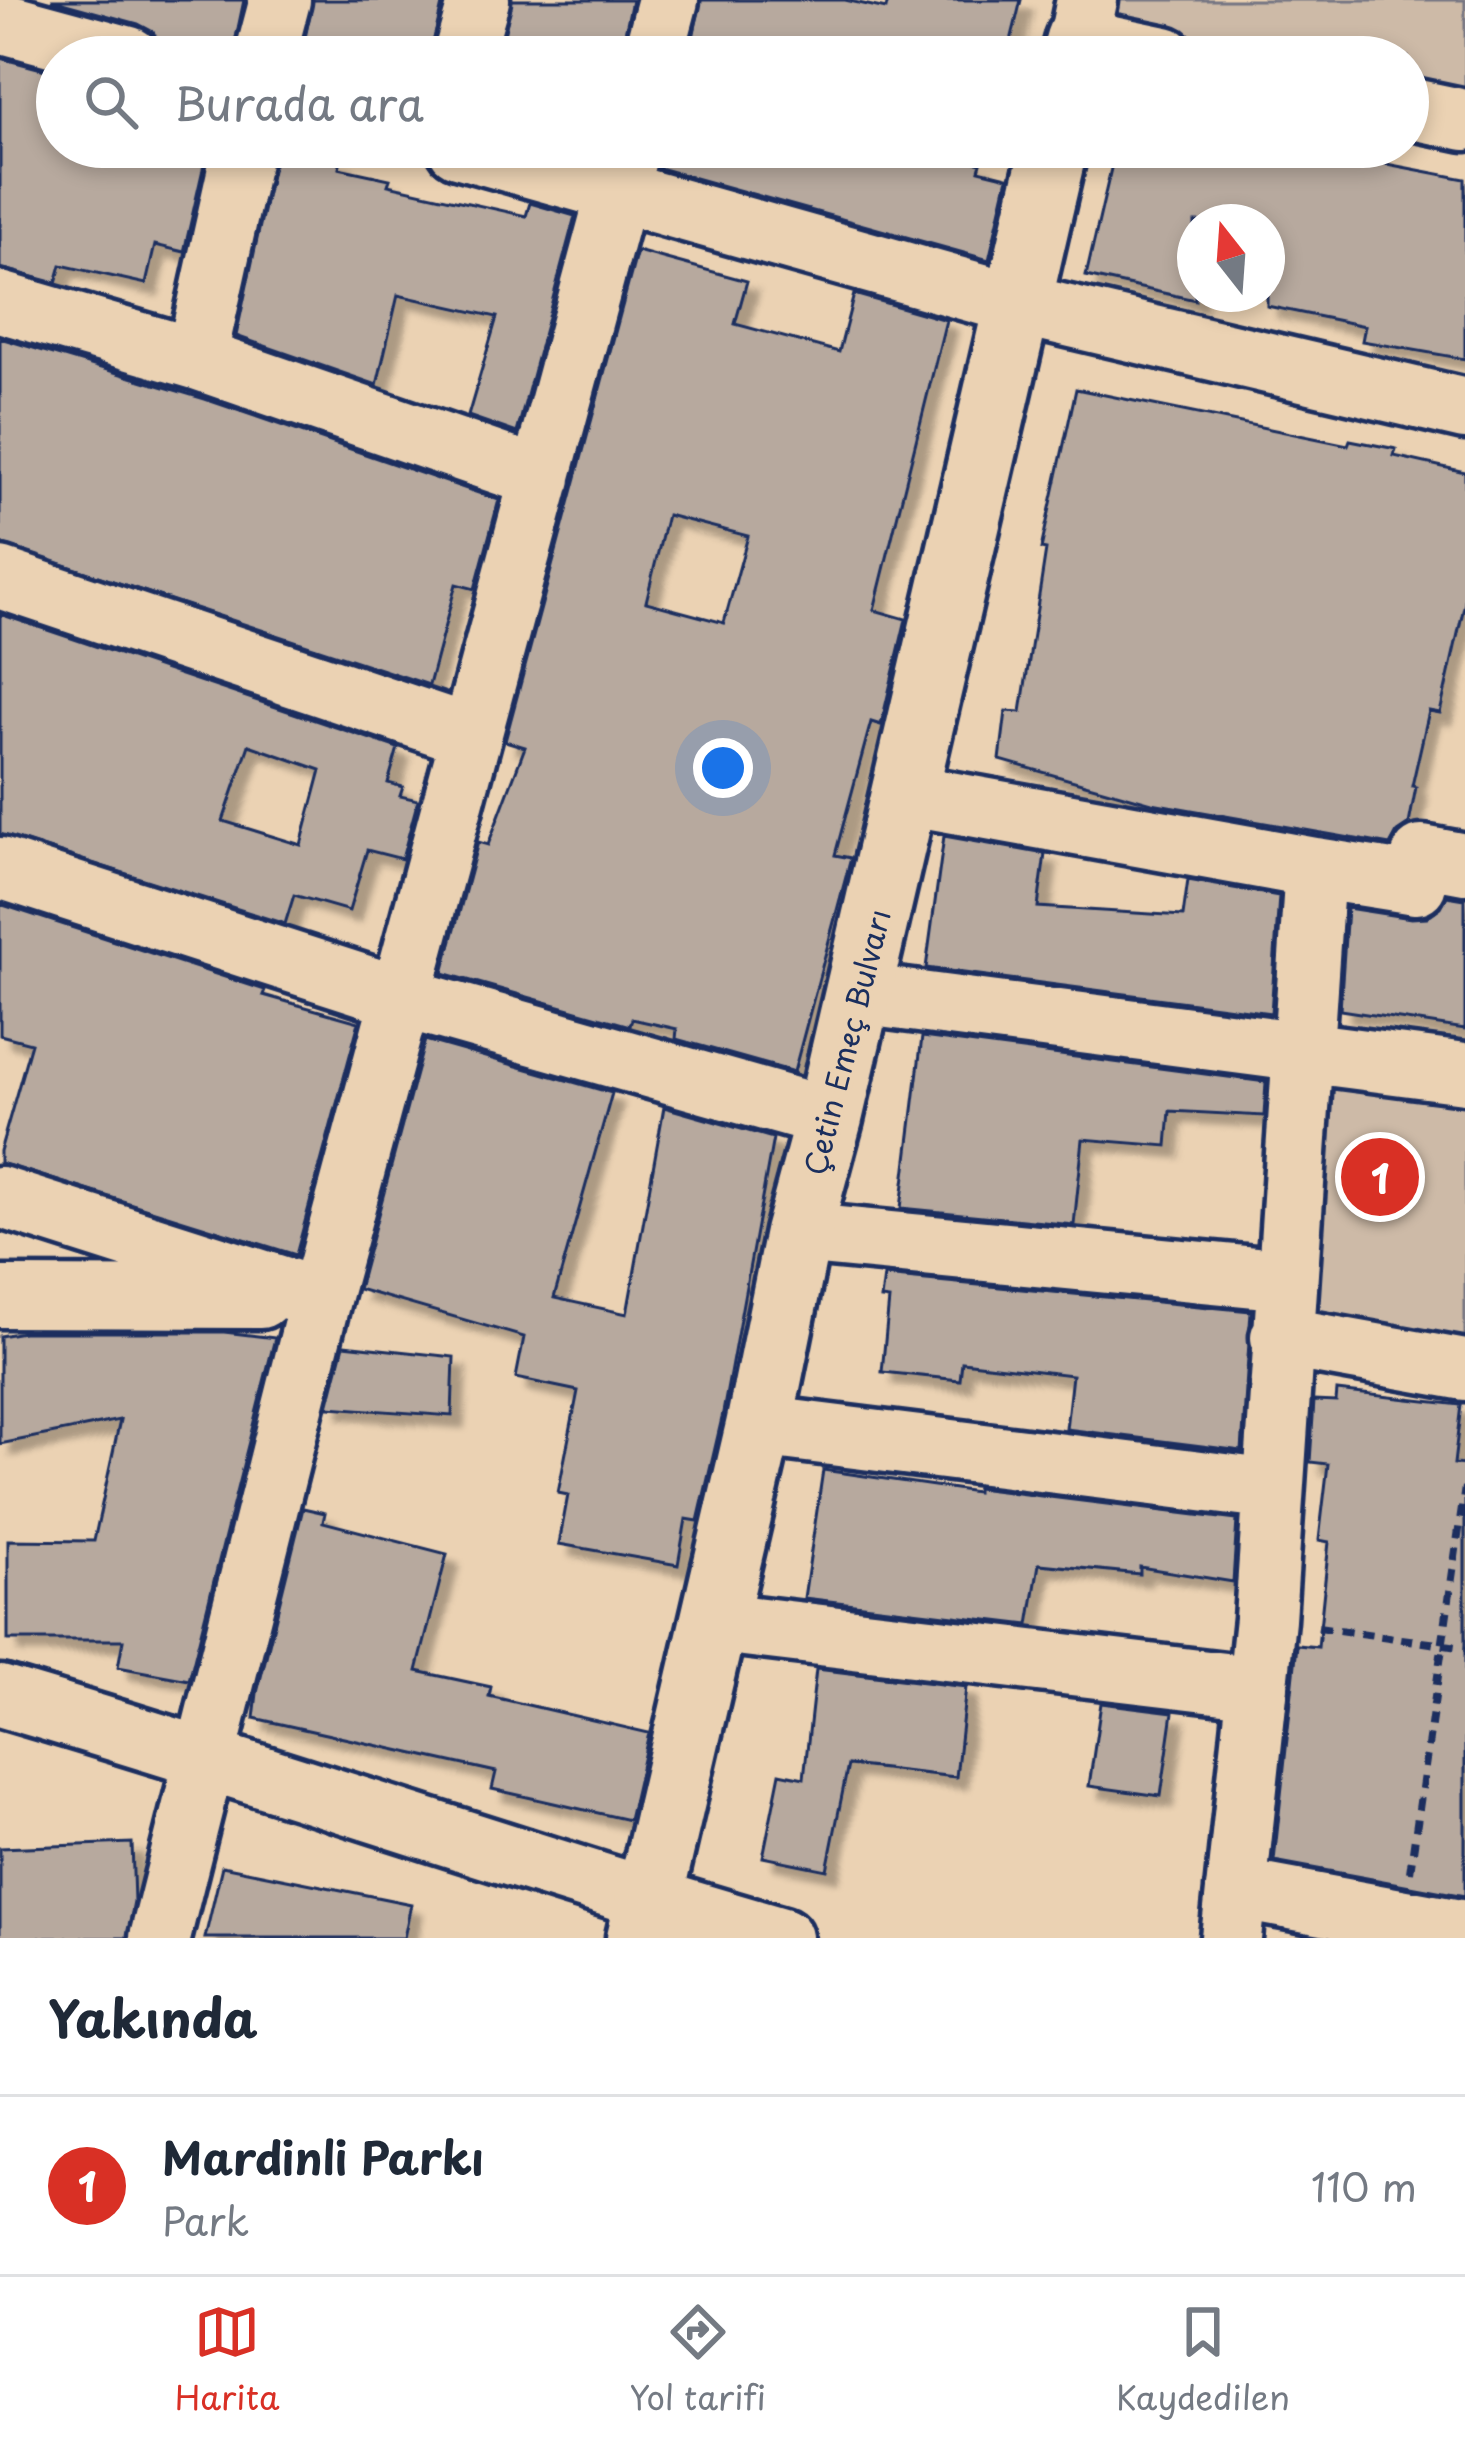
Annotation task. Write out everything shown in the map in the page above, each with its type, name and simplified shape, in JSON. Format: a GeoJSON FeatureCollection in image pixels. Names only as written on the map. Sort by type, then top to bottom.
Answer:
{"type":"FeatureCollection","features":[{"type":"Feature","properties":{"kind":"main road","name":"Çetin Emeç Bulvarı"},"geometry":{"type":"LineString","coordinates":[[645,1919],[759,1426],[798,1233],[829,1118],[1049,168]]}},
{"type":"Feature","properties":{"kind":"street"},"geometry":{"type":"LineString","coordinates":[[271,36],[280,0]]}},
{"type":"Feature","properties":{"kind":"street"},"geometry":{"type":"LineString","coordinates":[[469,36],[478,0]]}},
{"type":"Feature","properties":{"kind":"street"},"geometry":{"type":"LineString","coordinates":[[659,36],[668,0]]}},
{"type":"Feature","properties":{"kind":"street"},"geometry":{"type":"LineString","coordinates":[[0,22],[52,36]]}},
{"type":"Feature","properties":{"kind":"street"},"geometry":{"type":"LineString","coordinates":[[1429,112],[1465,120]]}},
{"type":"Feature","properties":{"kind":"street"},"geometry":{"type":"LineString","coordinates":[[196,358],[238,168]]}},
{"type":"Feature","properties":{"kind":"street"},"geometry":{"type":"LineString","coordinates":[[160,1938],[320,1299],[623,169],[1017,304],[1465,409]]}},
{"type":"Feature","properties":{"kind":"street"},"geometry":{"type":"LineString","coordinates":[[0,302],[196,358],[541,478]]}},
{"type":"Feature","properties":{"kind":"street"},"geometry":{"type":"LineString","coordinates":[[0,578],[471,736]]}},
{"type":"Feature","properties":{"kind":"street"},"geometry":{"type":"LineString","coordinates":[[904,794],[1416,884],[1422,856],[1465,864]]}},
{"type":"Feature","properties":{"kind":"street"},"geometry":{"type":"LineString","coordinates":[[0,868],[400,997],[829,1118]]}},
{"type":"Feature","properties":{"kind":"street"},"geometry":{"type":"LineString","coordinates":[[1315,868],[1264,1619],[1234,1914],[1403,1919],[1465,1931]]}},
{"type":"Feature","properties":{"kind":"street"},"geometry":{"type":"LineString","coordinates":[[858,994],[1465,1073]]}},
{"type":"Feature","properties":{"kind":"street"},"geometry":{"type":"LineString","coordinates":[[0,1198],[320,1299]]}},
{"type":"Feature","properties":{"kind":"street"},"geometry":{"type":"LineString","coordinates":[[798,1233],[1283,1309],[1465,1370]]}},
{"type":"Feature","properties":{"kind":"street"},"geometry":{"type":"LineString","coordinates":[[0,1298],[320,1299]]}},
{"type":"Feature","properties":{"kind":"street"},"geometry":{"type":"LineString","coordinates":[[759,1426],[1273,1490]]}},
{"type":"Feature","properties":{"kind":"street"},"geometry":{"type":"LineString","coordinates":[[711,1622],[1258,1688]]}},
{"type":"Feature","properties":{"kind":"street"},"geometry":{"type":"LineString","coordinates":[[0,1696],[208,1756],[645,1919],[782,1938]]}},
{"type":"Feature","properties":{"kind":"path"},"geometry":{"type":"LineString","coordinates":[[1403,1919],[1465,1487]]}},
{"type":"Feature","properties":{"kind":"path"},"geometry":{"type":"LineString","coordinates":[[1264,1619],[1465,1648]]}},
{"type":"Feature","properties":{"kind":"shaded area"},"geometry":{"type":"Polygon","coordinates":[[[1087,0],[1465,0],[1465,120],[1429,112],[1429,36],[1136,36],[1087,0]]]}},
{"type":"Feature","properties":{"kind":"shaded area"},"geometry":{"type":"Polygon","coordinates":[[[1305,1051],[1465,1073],[1465,1370],[1281,1337],[1305,1051]]]}},
{"type":"Feature","properties":{"kind":"building"},"geometry":{"type":"Polygon","coordinates":[[[51,0],[244,0],[236,36],[155,36],[138,24],[51,0]]]}},
{"type":"Feature","properties":{"kind":"building"},"geometry":{"type":"Polygon","coordinates":[[[313,0],[443,0],[435,36],[305,36],[313,0]]]}},
{"type":"Feature","properties":{"kind":"building"},"geometry":{"type":"Polygon","coordinates":[[[512,0],[632,0],[624,36],[504,36],[512,0]]]}},
{"type":"Feature","properties":{"kind":"building"},"geometry":{"type":"Polygon","coordinates":[[[701,0],[845,0],[886,9],[888,0],[1021,0],[1012,36],[693,36],[701,0]]]}},
{"type":"Feature","properties":{"kind":"building"},"geometry":{"type":"Polygon","coordinates":[[[0,58],[36,67],[36,168],[203,168],[184,252],[155,245],[146,284],[61,265],[56,283],[0,268],[0,58]]]}},
{"type":"Feature","properties":{"kind":"building"},"geometry":{"type":"Polygon","coordinates":[[[272,168],[339,168],[390,179],[388,185],[526,216],[530,203],[575,216],[517,433],[468,416],[497,317],[398,295],[377,385],[236,336],[272,168]]]}},
{"type":"Feature","properties":{"kind":"building"},"geometry":{"type":"Polygon","coordinates":[[[659,168],[980,168],[1008,177],[989,260],[659,168]]]}},
{"type":"Feature","properties":{"kind":"building"},"geometry":{"type":"Polygon","coordinates":[[[1111,168],[1408,168],[1465,179],[1465,359],[1362,341],[1365,326],[1285,310],[1285,204],[1177,204],[1177,296],[1086,276],[1111,168]]]}},
{"type":"Feature","properties":{"kind":"building"},"geometry":{"type":"Polygon","coordinates":[[[637,251],[747,281],[735,324],[839,352],[854,294],[946,320],[874,610],[906,619],[881,725],[871,722],[835,855],[851,858],[794,1072],[676,1039],[677,1029],[632,1019],[630,1026],[443,973],[478,842],[488,845],[525,747],[505,741],[637,251]],[[667,515],[646,602],[724,623],[748,536],[667,515]]]}},
{"type":"Feature","properties":{"kind":"building"},"geometry":{"type":"Polygon","coordinates":[[[0,338],[205,399],[499,500],[475,589],[456,584],[429,685],[0,544],[0,338]]]}},
{"type":"Feature","properties":{"kind":"building"},"geometry":{"type":"Polygon","coordinates":[[[1076,389],[1348,445],[1350,440],[1396,449],[1394,456],[1465,472],[1465,602],[1440,713],[1429,711],[1412,786],[1416,787],[1409,824],[1390,845],[1152,803],[1000,760],[1006,711],[1021,712],[1046,550],[1041,549],[1076,389]]]}},
{"type":"Feature","properties":{"kind":"building"},"geometry":{"type":"Polygon","coordinates":[[[0,614],[398,748],[388,783],[403,787],[400,796],[418,800],[402,859],[367,850],[349,911],[294,895],[285,924],[0,834],[0,614]],[[249,745],[223,821],[301,845],[321,770],[249,745]]]}},
{"type":"Feature","properties":{"kind":"building"},"geometry":{"type":"Polygon","coordinates":[[[944,836],[1045,854],[1038,907],[1183,916],[1188,880],[1279,896],[1271,1013],[926,968],[944,836]]]}},
{"type":"Feature","properties":{"kind":"building"},"geometry":{"type":"Polygon","coordinates":[[[1447,896],[1465,899],[1465,1029],[1340,1010],[1347,908],[1427,917],[1447,896]]]}},
{"type":"Feature","properties":{"kind":"building"},"geometry":{"type":"Polygon","coordinates":[[[0,904],[265,990],[263,995],[359,1022],[296,1255],[0,1163],[31,1043],[0,1035],[0,904]]]}},
{"type":"Feature","properties":{"kind":"building"},"geometry":{"type":"Polygon","coordinates":[[[922,1037],[1266,1082],[1264,1116],[1170,1111],[1167,1146],[1083,1139],[1074,1225],[901,1208],[922,1037]]]}},
{"type":"Feature","properties":{"kind":"building"},"geometry":{"type":"Polygon","coordinates":[[[425,1040],[612,1093],[554,1298],[627,1314],[664,1107],[773,1138],[722,1418],[698,1521],[686,1519],[678,1565],[559,1544],[568,1495],[558,1493],[578,1391],[516,1378],[524,1337],[358,1289],[425,1040]]]}},
{"type":"Feature","properties":{"kind":"building"},"geometry":{"type":"Polygon","coordinates":[[[884,1276],[1251,1311],[1242,1451],[1066,1429],[1072,1375],[962,1362],[960,1380],[882,1372],[889,1300],[881,1299],[884,1276]]]}},
{"type":"Feature","properties":{"kind":"building"},"geometry":{"type":"Polygon","coordinates":[[[224,1332],[275,1338],[189,1680],[118,1667],[123,1640],[8,1640],[8,1540],[94,1541],[120,1420],[0,1444],[0,1336],[224,1332]]]}},
{"type":"Feature","properties":{"kind":"building"},"geometry":{"type":"Polygon","coordinates":[[[344,1345],[454,1357],[452,1416],[328,1407],[344,1345]]]}},
{"type":"Feature","properties":{"kind":"building"},"geometry":{"type":"Polygon","coordinates":[[[1337,1391],[1461,1405],[1454,1464],[1465,1465],[1465,1896],[1274,1861],[1297,1645],[1318,1647],[1329,1542],[1319,1540],[1328,1464],[1310,1462],[1314,1401],[1336,1402],[1337,1391]]]}},
{"type":"Feature","properties":{"kind":"building"},"geometry":{"type":"Polygon","coordinates":[[[823,1470],[1237,1520],[1233,1582],[1140,1567],[1140,1574],[1039,1564],[1029,1625],[804,1598],[823,1470]]]}},
{"type":"Feature","properties":{"kind":"building"},"geometry":{"type":"Polygon","coordinates":[[[303,1508],[325,1513],[323,1522],[447,1554],[417,1671],[491,1687],[489,1696],[649,1733],[629,1820],[492,1789],[496,1772],[254,1718],[303,1508]]]}},
{"type":"Feature","properties":{"kind":"building"},"geometry":{"type":"Polygon","coordinates":[[[816,1669],[966,1687],[956,1777],[848,1765],[827,1870],[763,1857],[780,1773],[804,1778],[816,1669]]]}},
{"type":"Feature","properties":{"kind":"building"},"geometry":{"type":"Polygon","coordinates":[[[1101,1703],[1173,1712],[1161,1796],[1089,1786],[1101,1703]]]}},
{"type":"Feature","properties":{"kind":"building"},"geometry":{"type":"Polygon","coordinates":[[[132,1843],[134,1902],[127,1938],[0,1938],[0,1848],[132,1843]]]}},
{"type":"Feature","properties":{"kind":"building"},"geometry":{"type":"Polygon","coordinates":[[[222,1866],[411,1904],[404,1938],[205,1938],[222,1866]]]}},
{"type":"Feature","properties":{"kind":"place","name":"Mardinli Parkı"},"geometry":{"type":"Point","coordinates":[1380,1177]}}]}
